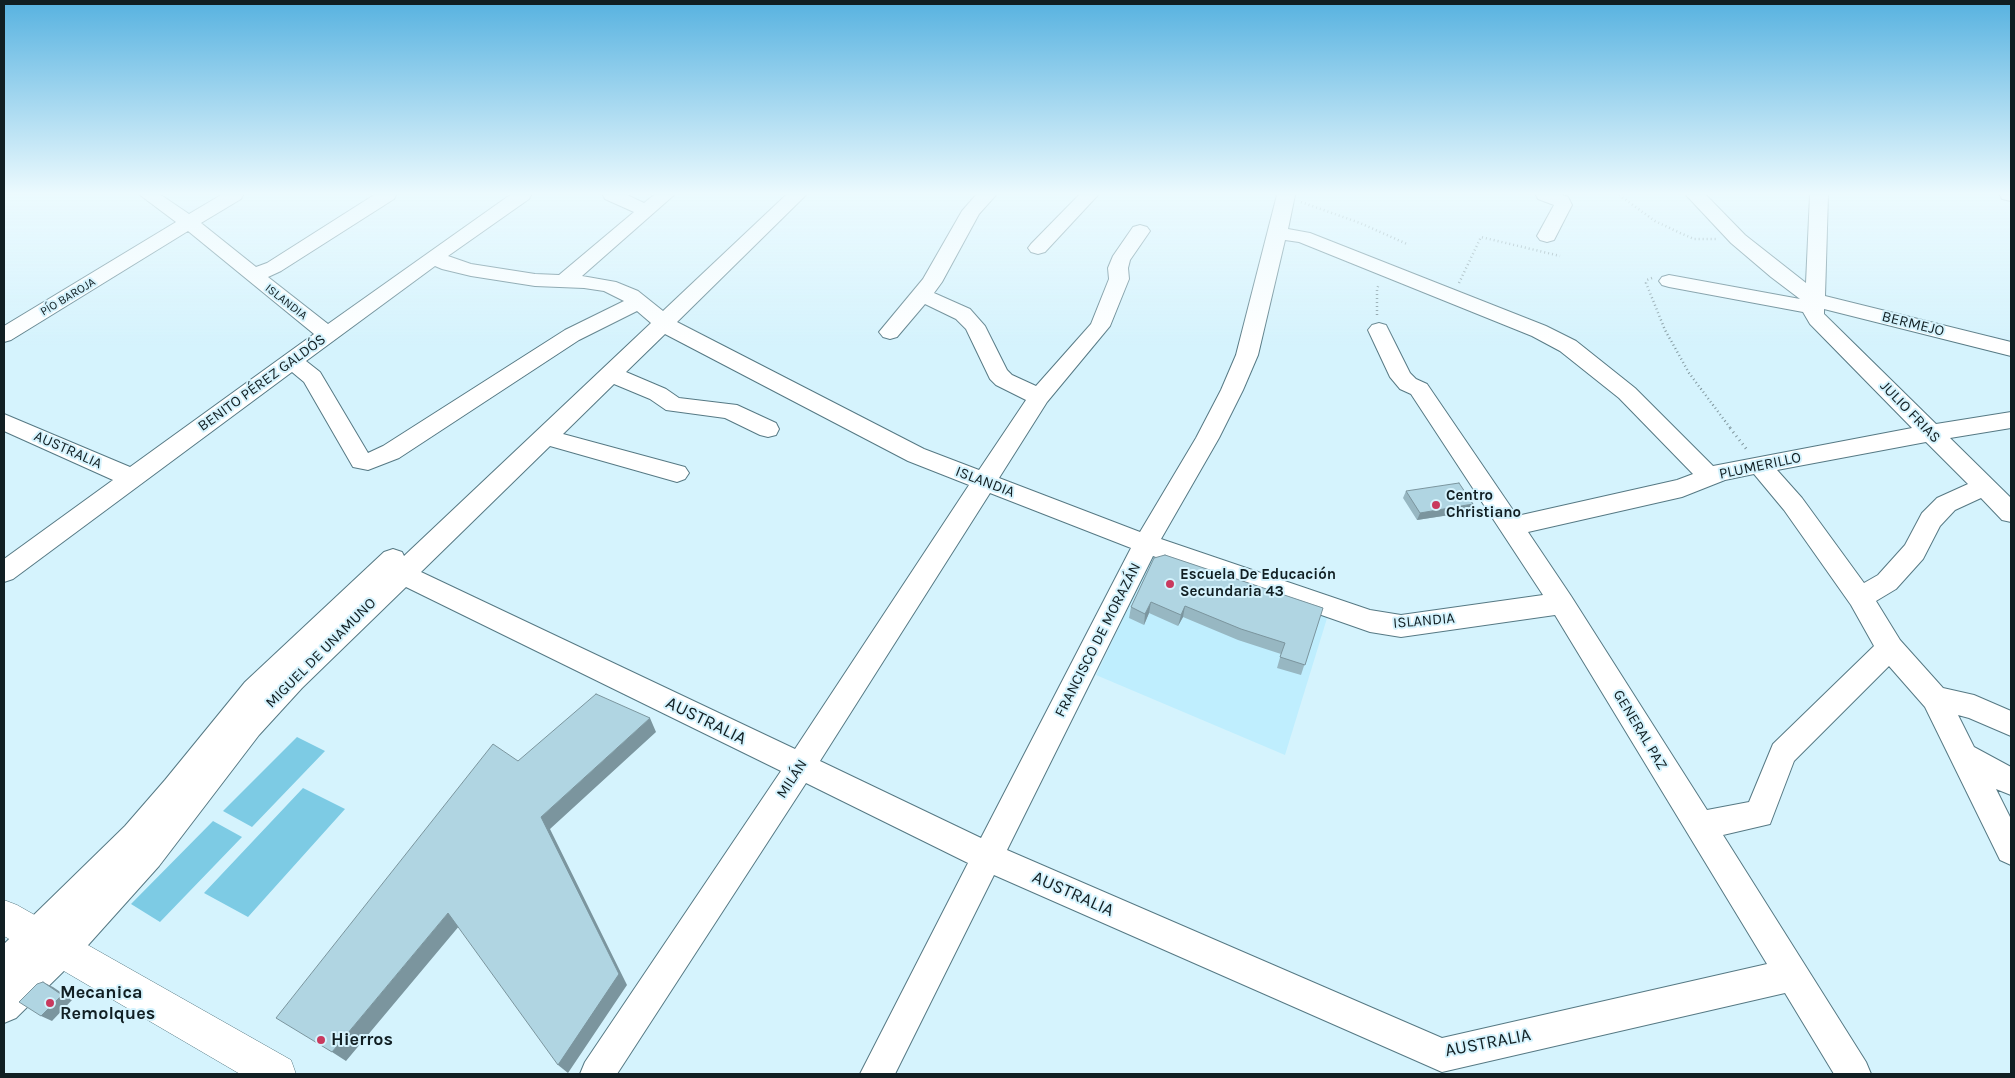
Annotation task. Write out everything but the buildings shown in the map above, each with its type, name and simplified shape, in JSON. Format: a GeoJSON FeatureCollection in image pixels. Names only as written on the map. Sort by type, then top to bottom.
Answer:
{"type":"FeatureCollection","features":[{"type":"Feature","properties":{"kind":"main road"},"geometry":{"type":"LineString","coordinates":[[4,917],[277,1074]]}},
{"type":"Feature","properties":{"kind":"street","name":"PÍO BAROJA"},"geometry":{"type":"LineString","coordinates":[[4,336],[152,245]]}},
{"type":"Feature","properties":{"kind":"street","name":"ISLANDIA"},"geometry":{"type":"LineString","coordinates":[[216,245],[328,334]]}},
{"type":"Feature","properties":{"kind":"street"},"geometry":{"type":"LineString","coordinates":[[253,276],[274,266],[307,245]]}},
{"type":"Feature","properties":{"kind":"street","name":"BENITO PÉREZ GALDÓS"},"geometry":{"type":"LineString","coordinates":[[4,572],[451,245]]}},
{"type":"Feature","properties":{"kind":"street"},"geometry":{"type":"LineString","coordinates":[[565,280],[606,245]]}},
{"type":"Feature","properties":{"kind":"street"},"geometry":{"type":"LineString","coordinates":[[652,313],[726,245]]}},
{"type":"Feature","properties":{"kind":"street"},"geometry":{"type":"LineString","coordinates":[[292,361],[312,377],[361,461],[368,462],[391,452],[572,335],[652,313],[735,245]]}},
{"type":"Feature","properties":{"kind":"street"},"geometry":{"type":"LineString","coordinates":[[890,332],[922,295],[951,245]]}},
{"type":"Feature","properties":{"kind":"street","name":"MILÁN"},"geometry":{"type":"LineString","coordinates":[[597,1074],[800,767],[1039,397],[1100,326],[1119,279],[1118,268],[1120,260],[1130,245]]}},
{"type":"Feature","properties":{"kind":"street","name":"FRANCISCO DE MORAZÁN"},"geometry":{"type":"LineString","coordinates":[[877,1074],[1146,544],[1207,438],[1247,355],[1275,245]]}},
{"type":"Feature","properties":{"kind":"street"},"geometry":{"type":"LineString","coordinates":[[1324,245],[1539,332],[1568,346],[1627,393],[1710,477]]}},
{"type":"Feature","properties":{"kind":"street"},"geometry":{"type":"LineString","coordinates":[[1745,245],[1814,304]]}},
{"type":"Feature","properties":{"kind":"street"},"geometry":{"type":"LineString","coordinates":[[1814,304],[1816,245]]}},
{"type":"Feature","properties":{"kind":"street","name":"ISLANDIA"},"geometry":{"type":"LineString","coordinates":[[434,257],[449,265],[471,270],[535,280],[565,280],[610,286],[652,313],[916,455],[1146,544],[1382,624],[1401,626],[1562,603]]}},
{"type":"Feature","properties":{"kind":"street","name":"BERMEJO"},"geometry":{"type":"LineString","coordinates":[[1669,281],[1814,304],[2011,348]]}},
{"type":"Feature","properties":{"kind":"street"},"geometry":{"type":"LineString","coordinates":[[922,295],[963,314],[975,326],[998,374],[1004,380],[1039,397]]}},
{"type":"Feature","properties":{"kind":"street","name":"JULIO FRIAS"},"geometry":{"type":"LineString","coordinates":[[1814,304],[1813,313],[1817,319],[2011,513]]}},
{"type":"Feature","properties":{"kind":"street","name":"MIGUEL DE UNAMUNO"},"geometry":{"type":"LineString","coordinates":[[394,570],[546,437],[611,374],[652,313]]}},
{"type":"Feature","properties":{"kind":"street","name":"MIGUEL DE UNAMUNO"},"geometry":{"type":"LineString","coordinates":[[4,1006],[48,944],[172,828],[249,726],[394,570],[652,313]]}},
{"type":"Feature","properties":{"kind":"street","name":"GENERAL PAZ"},"geometry":{"type":"LineString","coordinates":[[1379,330],[1401,377],[1408,384],[1419,390],[1562,603],[1854,1074]]}},
{"type":"Feature","properties":{"kind":"street"},"geometry":{"type":"LineString","coordinates":[[611,374],[658,394],[674,405],[729,411],[768,428]]}},
{"type":"Feature","properties":{"kind":"street","name":"PLUMERILLO"},"geometry":{"type":"LineString","coordinates":[[1512,526],[1682,488],[1720,472],[2011,420]]}},
{"type":"Feature","properties":{"kind":"street","name":"AUSTRALIA"},"geometry":{"type":"LineString","coordinates":[[4,422],[132,478]]}},
{"type":"Feature","properties":{"kind":"street"},"geometry":{"type":"LineString","coordinates":[[546,437],[676,473]]}},
{"type":"Feature","properties":{"kind":"street"},"geometry":{"type":"LineString","coordinates":[[1760,465],[1794,504],[1860,598],[1890,648],[1935,698],[2011,850]]}},
{"type":"Feature","properties":{"kind":"street"},"geometry":{"type":"LineString","coordinates":[[1860,598],[1887,582],[1902,566],[1914,552],[1932,520],[1946,504],[1984,486]]}},
{"type":"Feature","properties":{"kind":"street","name":"AUSTRALIA"},"geometry":{"type":"LineString","coordinates":[[394,570],[988,857],[1440,1065],[1791,975]]}},
{"type":"Feature","properties":{"kind":"street"},"geometry":{"type":"LineString","coordinates":[[1699,826],[1759,814],[1783,753],[1890,648]]}},
{"type":"Feature","properties":{"kind":"street"},"geometry":{"type":"LineString","coordinates":[[1935,698],[1974,707],[2011,724]]}},
{"type":"Feature","properties":{"kind":"street"},"geometry":{"type":"LineString","coordinates":[[1966,757],[2011,782]]}},
{"type":"Feature","properties":{"kind":"street","name":"MIGUEL DE UNAMUNO"},"geometry":{"type":"LineString","coordinates":[[4,967],[48,944]]}},
{"type":"Feature","properties":{"kind":"path"},"geometry":{"type":"LineString","coordinates":[[1452,297],[1477,245]]}},
{"type":"Feature","properties":{"kind":"path"},"geometry":{"type":"LineString","coordinates":[[1516,245],[1560,256]]}},
{"type":"Feature","properties":{"kind":"path"},"geometry":{"type":"LineString","coordinates":[[1379,330],[1377,289],[1386,270]]}},
{"type":"Feature","properties":{"kind":"path"},"geometry":{"type":"LineString","coordinates":[[1669,281],[1652,278],[1647,280],[1646,283],[1664,330],[1704,397],[1760,465]]}},
{"type":"Feature","properties":{"kind":"shaded area"},"geometry":{"type":"Polygon","coordinates":[[[1153,556],[1328,615],[1285,755],[1096,675],[1153,556]]]}},
{"type":"Feature","properties":{"kind":"shaded area"},"geometry":{"type":"Polygon","coordinates":[[[297,737],[325,751],[252,827],[223,811],[297,737]]]}},
{"type":"Feature","properties":{"kind":"shaded area"},"geometry":{"type":"Polygon","coordinates":[[[303,788],[345,809],[248,917],[204,893],[303,788]]]}},
{"type":"Feature","properties":{"kind":"shaded area"},"geometry":{"type":"Polygon","coordinates":[[[213,821],[242,837],[160,922],[131,904],[213,821]]]}},
{"type":"Feature","properties":{"kind":"place","name":"Centro Christiano"},"geometry":{"type":"Point","coordinates":[1436,505]}},
{"type":"Feature","properties":{"kind":"place","name":"Escuela De Educación Secundaria 43"},"geometry":{"type":"Point","coordinates":[1170,584]}},
{"type":"Feature","properties":{"kind":"place","name":"Mecanica Remolques"},"geometry":{"type":"Point","coordinates":[50,1003]}},
{"type":"Feature","properties":{"kind":"place","name":"Hierros"},"geometry":{"type":"Point","coordinates":[321,1040]}}]}
